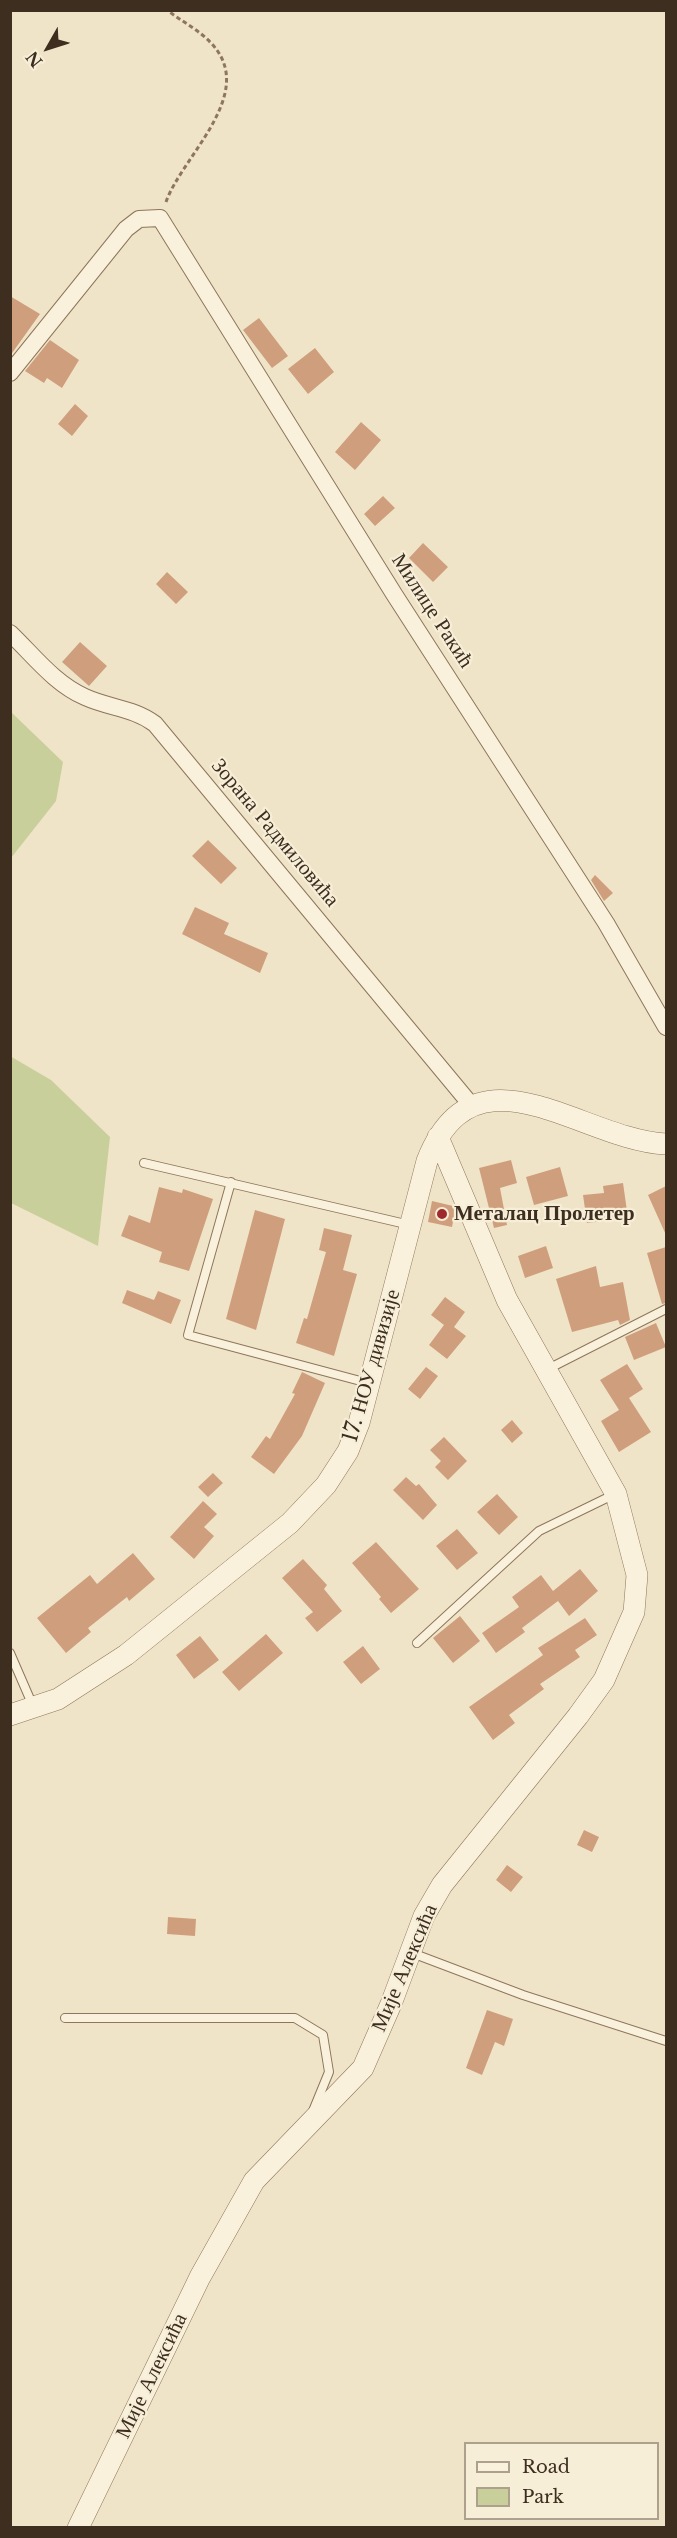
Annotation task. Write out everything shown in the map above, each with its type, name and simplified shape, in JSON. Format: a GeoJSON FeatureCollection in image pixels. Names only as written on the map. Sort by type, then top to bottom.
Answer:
{"type":"FeatureCollection","features":[{"type":"Feature","properties":{"kind":"street"},"geometry":{"type":"LineString","coordinates":[[10,373],[126,230],[140,219],[160,218]]}},
{"type":"Feature","properties":{"kind":"street","name":"Милице Ракић"},"geometry":{"type":"LineString","coordinates":[[160,218],[394,594],[606,923],[666,1027]]}},
{"type":"Feature","properties":{"kind":"street","name":"Зорана Радмиловића"},"geometry":{"type":"LineString","coordinates":[[10,633],[62,685],[99,703],[138,713],[155,724],[472,1106]]}},
{"type":"Feature","properties":{"kind":"street","name":"17. НОУ дивизије"},"geometry":{"type":"LineString","coordinates":[[10,1715],[34,1709],[72,1691],[126,1655],[301,1512],[326,1485],[348,1451],[371,1383],[424,1172],[438,1137],[452,1120],[472,1106],[498,1099],[520,1101],[624,1137],[666,1144]]}},
{"type":"Feature","properties":{"kind":"street","name":"Мије Алексића"},"geometry":{"type":"LineString","coordinates":[[78,2528],[200,2277],[254,2181],[363,2068],[391,2004],[424,1916],[442,1885],[578,1716],[604,1680],[634,1612],[637,1575],[616,1494],[491,1267],[438,1137]]}},
{"type":"Feature","properties":{"kind":"lane"},"geometry":{"type":"LineString","coordinates":[[144,1163],[411,1225]]}},
{"type":"Feature","properties":{"kind":"lane"},"geometry":{"type":"LineString","coordinates":[[231,1182],[188,1335],[371,1383]]}},
{"type":"Feature","properties":{"kind":"lane"},"geometry":{"type":"LineString","coordinates":[[546,1370],[666,1309]]}},
{"type":"Feature","properties":{"kind":"lane"},"geometry":{"type":"LineString","coordinates":[[417,1643],[539,1531],[616,1494]]}},
{"type":"Feature","properties":{"kind":"lane"},"geometry":{"type":"LineString","coordinates":[[10,1653],[34,1709]]}},
{"type":"Feature","properties":{"kind":"lane"},"geometry":{"type":"LineString","coordinates":[[409,1952],[523,1995],[666,2041]]}},
{"type":"Feature","properties":{"kind":"lane"},"geometry":{"type":"LineString","coordinates":[[64,2018],[296,2018],[323,2035],[329,2072],[308,2125]]}},
{"type":"Feature","properties":{"kind":"path"},"geometry":{"type":"LineString","coordinates":[[160,218],[168,194],[223,104],[227,84],[224,63],[211,42],[167,10]]}},
{"type":"Feature","properties":{"kind":"green space"},"geometry":{"type":"Polygon","coordinates":[[[10,711],[63,762],[56,801],[11,858],[10,711]]]}},
{"type":"Feature","properties":{"kind":"green space"},"geometry":{"type":"Polygon","coordinates":[[[10,1056],[51,1080],[110,1137],[98,1246],[11,1203],[10,1056]]]}},
{"type":"Feature","properties":{"kind":"building"},"geometry":{"type":"Polygon","coordinates":[[[10,296],[40,314],[10,356],[10,296]]]}},
{"type":"Feature","properties":{"kind":"building"},"geometry":{"type":"Polygon","coordinates":[[[259,318],[288,356],[272,368],[243,330],[259,318]]]}},
{"type":"Feature","properties":{"kind":"building"},"geometry":{"type":"Polygon","coordinates":[[[50,340],[79,360],[62,388],[47,378],[44,383],[25,371],[50,340]]]}},
{"type":"Feature","properties":{"kind":"building"},"geometry":{"type":"Polygon","coordinates":[[[315,348],[334,372],[308,394],[288,369],[315,348]]]}},
{"type":"Feature","properties":{"kind":"building"},"geometry":{"type":"Polygon","coordinates":[[[75,404],[88,416],[72,436],[58,424],[75,404]]]}},
{"type":"Feature","properties":{"kind":"building"},"geometry":{"type":"Polygon","coordinates":[[[361,422],[381,440],[355,470],[335,452],[361,422]]]}},
{"type":"Feature","properties":{"kind":"building"},"geometry":{"type":"Polygon","coordinates":[[[383,496],[395,508],[375,526],[364,514],[383,496]]]}},
{"type":"Feature","properties":{"kind":"building"},"geometry":{"type":"Polygon","coordinates":[[[423,543],[448,567],[433,582],[409,558],[423,543]]]}},
{"type":"Feature","properties":{"kind":"building"},"geometry":{"type":"Polygon","coordinates":[[[167,572],[188,592],[176,604],[156,584],[167,572]]]}},
{"type":"Feature","properties":{"kind":"building"},"geometry":{"type":"Polygon","coordinates":[[[80,642],[107,666],[89,686],[62,662],[80,642]]]}},
{"type":"Feature","properties":{"kind":"building"},"geometry":{"type":"Polygon","coordinates":[[[208,840],[237,868],[221,884],[192,856],[208,840]]]}},
{"type":"Feature","properties":{"kind":"building"},"geometry":{"type":"Polygon","coordinates":[[[595,875],[613,893],[604,901],[591,880],[595,875]]]}},
{"type":"Feature","properties":{"kind":"building"},"geometry":{"type":"Polygon","coordinates":[[[195,907],[229,923],[224,934],[268,953],[260,973],[182,934],[195,907]]]}},
{"type":"Feature","properties":{"kind":"building"},"geometry":{"type":"Polygon","coordinates":[[[511,1160],[517,1183],[500,1188],[507,1225],[494,1228],[479,1168],[511,1160]]]}},
{"type":"Feature","properties":{"kind":"building"},"geometry":{"type":"Polygon","coordinates":[[[560,1167],[568,1196],[534,1205],[526,1177],[560,1167]]]}},
{"type":"Feature","properties":{"kind":"building"},"geometry":{"type":"Polygon","coordinates":[[[623,1183],[628,1218],[587,1223],[583,1195],[604,1193],[603,1186],[623,1183]]]}},
{"type":"Feature","properties":{"kind":"building"},"geometry":{"type":"Polygon","coordinates":[[[666,1186],[666,1235],[648,1195],[666,1186]]]}},
{"type":"Feature","properties":{"kind":"building"},"geometry":{"type":"Polygon","coordinates":[[[159,1187],[182,1193],[183,1189],[213,1199],[189,1271],[159,1262],[162,1252],[121,1236],[129,1215],[150,1223],[159,1187]]]}},
{"type":"Feature","properties":{"kind":"building","name":"Металац Пролетер"},"geometry":{"type":"Polygon","coordinates":[[[432,1201],[453,1206],[455,1211],[452,1227],[428,1222],[432,1201]]]}},
{"type":"Feature","properties":{"kind":"building"},"geometry":{"type":"Polygon","coordinates":[[[255,1210],[285,1219],[256,1330],[226,1319],[255,1210]]]}},
{"type":"Feature","properties":{"kind":"building"},"geometry":{"type":"Polygon","coordinates":[[[324,1228],[352,1235],[343,1270],[357,1274],[334,1356],[296,1343],[304,1318],[307,1319],[326,1252],[319,1250],[324,1228]]]}},
{"type":"Feature","properties":{"kind":"building"},"geometry":{"type":"Polygon","coordinates":[[[546,1246],[553,1268],[525,1278],[518,1256],[546,1246]]]}},
{"type":"Feature","properties":{"kind":"building"},"geometry":{"type":"Polygon","coordinates":[[[666,1247],[666,1303],[662,1304],[647,1253],[666,1247]]]}},
{"type":"Feature","properties":{"kind":"building"},"geometry":{"type":"Polygon","coordinates":[[[596,1266],[600,1287],[623,1282],[630,1320],[620,1325],[618,1320],[572,1332],[556,1279],[596,1266]]]}},
{"type":"Feature","properties":{"kind":"building"},"geometry":{"type":"Polygon","coordinates":[[[127,1290],[154,1300],[158,1291],[181,1300],[171,1324],[122,1303],[127,1290]]]}},
{"type":"Feature","properties":{"kind":"building"},"geometry":{"type":"Polygon","coordinates":[[[445,1297],[465,1312],[454,1327],[466,1336],[447,1359],[429,1345],[444,1325],[431,1315],[445,1297]]]}},
{"type":"Feature","properties":{"kind":"building"},"geometry":{"type":"Polygon","coordinates":[[[656,1323],[666,1347],[634,1360],[625,1337],[656,1323]]]}},
{"type":"Feature","properties":{"kind":"building"},"geometry":{"type":"Polygon","coordinates":[[[627,1364],[643,1389],[629,1398],[651,1432],[619,1452],[601,1421],[619,1410],[600,1380],[627,1364]]]}},
{"type":"Feature","properties":{"kind":"building"},"geometry":{"type":"Polygon","coordinates":[[[426,1367],[438,1376],[420,1399],[408,1389],[426,1367]]]}},
{"type":"Feature","properties":{"kind":"building"},"geometry":{"type":"Polygon","coordinates":[[[302,1372],[325,1383],[302,1436],[274,1474],[251,1457],[266,1436],[270,1439],[295,1394],[292,1393],[302,1372]]]}},
{"type":"Feature","properties":{"kind":"building"},"geometry":{"type":"Polygon","coordinates":[[[512,1420],[523,1433],[512,1443],[501,1430],[512,1420]]]}},
{"type":"Feature","properties":{"kind":"building"},"geometry":{"type":"Polygon","coordinates":[[[444,1437],[467,1461],[448,1480],[435,1467],[441,1461],[430,1450],[444,1437]]]}},
{"type":"Feature","properties":{"kind":"building"},"geometry":{"type":"Polygon","coordinates":[[[213,1473],[223,1483],[208,1497],[198,1487],[213,1473]]]}},
{"type":"Feature","properties":{"kind":"building"},"geometry":{"type":"Polygon","coordinates":[[[406,1477],[416,1486],[419,1484],[437,1505],[423,1520],[393,1490],[406,1477]]]}},
{"type":"Feature","properties":{"kind":"building"},"geometry":{"type":"Polygon","coordinates":[[[497,1494],[518,1517],[499,1535],[477,1512],[497,1494]]]}},
{"type":"Feature","properties":{"kind":"building"},"geometry":{"type":"Polygon","coordinates":[[[203,1501],[217,1514],[204,1527],[214,1536],[194,1559],[170,1537],[203,1501]]]}},
{"type":"Feature","properties":{"kind":"building"},"geometry":{"type":"Polygon","coordinates":[[[457,1529],[478,1553],[457,1570],[436,1546],[457,1529]]]}},
{"type":"Feature","properties":{"kind":"building"},"geometry":{"type":"Polygon","coordinates":[[[376,1542],[419,1589],[391,1613],[379,1599],[381,1597],[352,1563],[376,1542]]]}},
{"type":"Feature","properties":{"kind":"building"},"geometry":{"type":"Polygon","coordinates":[[[133,1553],[155,1579],[129,1601],[127,1597],[88,1628],[91,1632],[66,1653],[37,1618],[90,1575],[97,1584],[133,1553]]]}},
{"type":"Feature","properties":{"kind":"building"},"geometry":{"type":"Polygon","coordinates":[[[303,1559],[327,1585],[324,1589],[342,1611],[317,1632],[305,1618],[313,1612],[282,1578],[303,1559]]]}},
{"type":"Feature","properties":{"kind":"building"},"geometry":{"type":"Polygon","coordinates":[[[580,1569],[598,1591],[569,1616],[558,1601],[522,1628],[525,1632],[496,1653],[482,1633],[519,1607],[512,1597],[541,1575],[553,1591],[580,1569]]]}},
{"type":"Feature","properties":{"kind":"building"},"geometry":{"type":"Polygon","coordinates":[[[460,1616],[480,1641],[453,1663],[433,1638],[460,1616]]]}},
{"type":"Feature","properties":{"kind":"building"},"geometry":{"type":"Polygon","coordinates":[[[585,1618],[597,1635],[575,1650],[580,1657],[540,1684],[544,1689],[509,1715],[515,1723],[493,1740],[469,1707],[543,1655],[538,1648],[585,1618]]]}},
{"type":"Feature","properties":{"kind":"building"},"geometry":{"type":"Polygon","coordinates":[[[266,1634],[283,1653],[239,1691],[222,1672],[266,1634]]]}},
{"type":"Feature","properties":{"kind":"building"},"geometry":{"type":"Polygon","coordinates":[[[200,1636],[219,1660],[194,1679],[176,1655],[200,1636]]]}},
{"type":"Feature","properties":{"kind":"building"},"geometry":{"type":"Polygon","coordinates":[[[363,1646],[380,1669],[361,1684],[343,1662],[363,1646]]]}},
{"type":"Feature","properties":{"kind":"building"},"geometry":{"type":"Polygon","coordinates":[[[584,1830],[599,1837],[592,1852],[577,1845],[584,1830]]]}},
{"type":"Feature","properties":{"kind":"building"},"geometry":{"type":"Polygon","coordinates":[[[507,1865],[523,1877],[511,1892],[496,1880],[507,1865]]]}},
{"type":"Feature","properties":{"kind":"building"},"geometry":{"type":"Polygon","coordinates":[[[168,1917],[196,1919],[195,1936],[167,1934],[168,1917]]]}},
{"type":"Feature","properties":{"kind":"building"},"geometry":{"type":"Polygon","coordinates":[[[487,2010],[513,2019],[504,2046],[495,2042],[482,2075],[466,2068],[487,2010]]]}},
{"type":"Feature","properties":{"kind":"place","name":"Металац Пролетер"},"geometry":{"type":"Point","coordinates":[442,1214]}}]}
